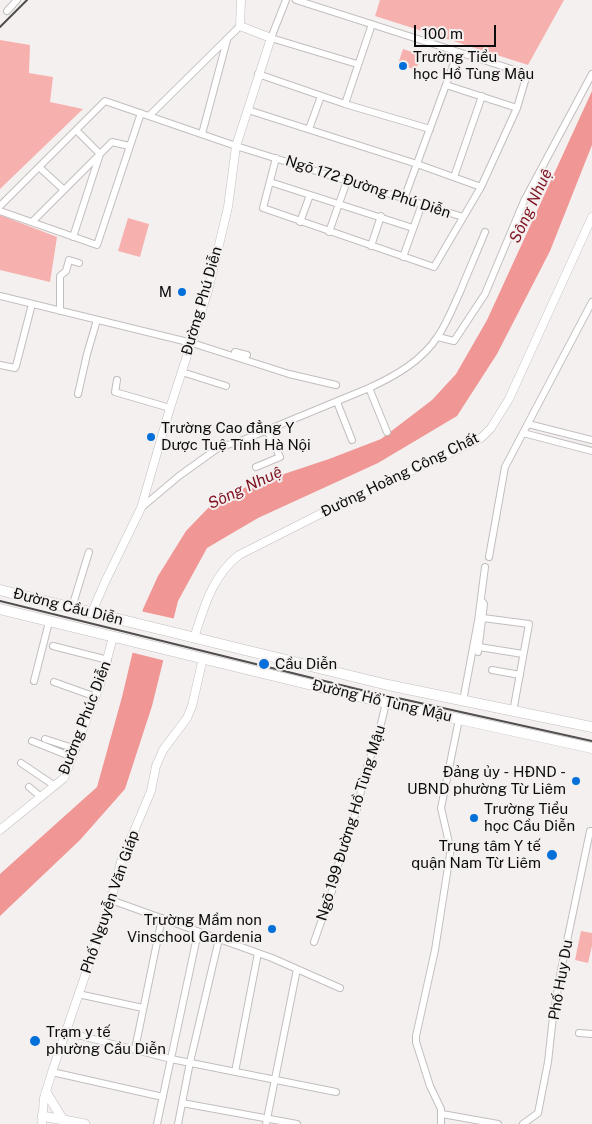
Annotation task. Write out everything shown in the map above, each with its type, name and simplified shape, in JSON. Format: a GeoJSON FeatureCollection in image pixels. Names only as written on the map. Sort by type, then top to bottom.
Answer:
{"type":"FeatureCollection","features":[{"type":"Feature","properties":{"kind":"highway","name":"Đường Cầu Diễn"},"geometry":{"type":"LineString","coordinates":[[0,590],[177,633]]}},
{"type":"Feature","properties":{"kind":"highway","name":"Đường Cầu Diễn"},"geometry":{"type":"LineString","coordinates":[[0,610],[173,651]]}},
{"type":"Feature","properties":{"kind":"highway","name":"Đường Hồ Tùng Mậu"},"geometry":{"type":"LineString","coordinates":[[177,633],[362,679],[592,727]]}},
{"type":"Feature","properties":{"kind":"highway","name":"Đường Hồ Tùng Mậu"},"geometry":{"type":"LineString","coordinates":[[173,651],[386,703],[592,748]]}},
{"type":"Feature","properties":{"kind":"highway"},"geometry":{"type":"LineString","coordinates":[[359,696],[362,679]]}},
{"type":"Feature","properties":{"kind":"highway"},"geometry":{"type":"LineString","coordinates":[[459,719],[463,701]]}},
{"type":"Feature","properties":{"kind":"highway"},"geometry":{"type":"LineString","coordinates":[[513,731],[515,712]]}},
{"type":"Feature","properties":{"kind":"main road"},"geometry":{"type":"LineString","coordinates":[[46,1092],[63,1120]]}},
{"type":"Feature","properties":{"kind":"main road"},"geometry":{"type":"LineString","coordinates":[[42,1120],[63,1120],[85,1124]]}},
{"type":"Feature","properties":{"kind":"street"},"geometry":{"type":"LineString","coordinates":[[6,11],[17,0]]}},
{"type":"Feature","properties":{"kind":"street"},"geometry":{"type":"LineString","coordinates":[[150,116],[240,26],[241,0]]}},
{"type":"Feature","properties":{"kind":"street"},"geometry":{"type":"LineString","coordinates":[[271,38],[286,0]]}},
{"type":"Feature","properties":{"kind":"street"},"geometry":{"type":"LineString","coordinates":[[296,0],[458,52],[404,198]]}},
{"type":"Feature","properties":{"kind":"street"},"geometry":{"type":"LineString","coordinates":[[345,104],[372,24]]}},
{"type":"Feature","properties":{"kind":"street"},"geometry":{"type":"LineString","coordinates":[[240,26],[271,38],[357,64]]}},
{"type":"Feature","properties":{"kind":"street"},"geometry":{"type":"LineString","coordinates":[[202,134],[228,38]]}},
{"type":"Feature","properties":{"kind":"street","name":"Đường Phú Diễn"},"geometry":{"type":"LineString","coordinates":[[92,612],[104,582],[141,508],[170,408],[208,291],[228,207],[236,146],[271,38]]}},
{"type":"Feature","properties":{"kind":"street","name":"Ngõ 172 Đường Phú Diễn"},"geometry":{"type":"LineString","coordinates":[[76,130],[105,101],[236,146],[463,217],[481,187],[517,108],[528,74],[458,52]]}},
{"type":"Feature","properties":{"kind":"street"},"geometry":{"type":"LineString","coordinates":[[258,74],[345,104],[430,129]]}},
{"type":"Feature","properties":{"kind":"street"},"geometry":{"type":"LineString","coordinates":[[438,337],[454,341],[485,294],[524,200],[592,74]]}},
{"type":"Feature","properties":{"kind":"street"},"geometry":{"type":"LineString","coordinates":[[446,85],[517,108]]}},
{"type":"Feature","properties":{"kind":"street"},"geometry":{"type":"LineString","coordinates":[[309,129],[321,96]]}},
{"type":"Feature","properties":{"kind":"street"},"geometry":{"type":"LineString","coordinates":[[454,177],[482,96]]}},
{"type":"Feature","properties":{"kind":"street"},"geometry":{"type":"LineString","coordinates":[[248,110],[417,164],[481,187]]}},
{"type":"Feature","properties":{"kind":"street"},"geometry":{"type":"LineString","coordinates":[[0,211],[96,245],[141,113]]}},
{"type":"Feature","properties":{"kind":"street"},"geometry":{"type":"LineString","coordinates":[[0,206],[76,130],[100,154]]}},
{"type":"Feature","properties":{"kind":"street"},"geometry":{"type":"LineString","coordinates":[[32,222],[112,142],[130,146]]}},
{"type":"Feature","properties":{"kind":"street"},"geometry":{"type":"LineString","coordinates":[[73,237],[100,154]]}},
{"type":"Feature","properties":{"kind":"street"},"geometry":{"type":"LineString","coordinates":[[276,158],[263,208],[434,267],[463,217]]}},
{"type":"Feature","properties":{"kind":"street"},"geometry":{"type":"LineString","coordinates":[[39,167],[64,190]]}},
{"type":"Feature","properties":{"kind":"street"},"geometry":{"type":"LineString","coordinates":[[329,232],[347,180]]}},
{"type":"Feature","properties":{"kind":"street"},"geometry":{"type":"LineString","coordinates":[[270,182],[381,216],[413,228]]}},
{"type":"Feature","properties":{"kind":"street"},"geometry":{"type":"LineString","coordinates":[[300,222],[310,195]]}},
{"type":"Feature","properties":{"kind":"street"},"geometry":{"type":"LineString","coordinates":[[403,256],[422,204]]}},
{"type":"Feature","properties":{"kind":"street"},"geometry":{"type":"LineString","coordinates":[[371,246],[381,216]]}},
{"type":"Feature","properties":{"kind":"street","name":"Đường Hoàng Công Chất"},"geometry":{"type":"LineString","coordinates":[[194,638],[205,604],[218,576],[239,555],[249,548],[347,500],[481,438],[491,428],[509,399],[592,217]]}},
{"type":"Feature","properties":{"kind":"street"},"geometry":{"type":"LineString","coordinates":[[141,508],[179,476],[218,448],[243,440],[337,402],[386,380],[407,367],[438,337],[450,315],[485,232]]}},
{"type":"Feature","properties":{"kind":"street"},"geometry":{"type":"LineString","coordinates":[[60,311],[60,276],[66,271],[69,260],[79,263]]}},
{"type":"Feature","properties":{"kind":"street"},"geometry":{"type":"LineString","coordinates":[[0,298],[247,355]]}},
{"type":"Feature","properties":{"kind":"street"},"geometry":{"type":"LineString","coordinates":[[489,557],[505,467],[592,302]]}},
{"type":"Feature","properties":{"kind":"street"},"geometry":{"type":"LineString","coordinates":[[0,365],[12,369],[15,368],[32,304]]}},
{"type":"Feature","properties":{"kind":"street"},"geometry":{"type":"LineString","coordinates":[[78,394],[97,320]]}},
{"type":"Feature","properties":{"kind":"street"},"geometry":{"type":"LineString","coordinates":[[193,341],[289,374],[336,385]]}},
{"type":"Feature","properties":{"kind":"street"},"geometry":{"type":"LineString","coordinates":[[182,372],[226,386]]}},
{"type":"Feature","properties":{"kind":"street"},"geometry":{"type":"LineString","coordinates":[[117,380],[115,392],[170,408]]}},
{"type":"Feature","properties":{"kind":"street"},"geometry":{"type":"LineString","coordinates":[[369,388],[387,432]]}},
{"type":"Feature","properties":{"kind":"street"},"geometry":{"type":"LineString","coordinates":[[337,402],[352,440]]}},
{"type":"Feature","properties":{"kind":"street"},"geometry":{"type":"LineString","coordinates":[[528,424],[592,440]]}},
{"type":"Feature","properties":{"kind":"street"},"geometry":{"type":"LineString","coordinates":[[256,467],[280,457],[267,430]]}},
{"type":"Feature","properties":{"kind":"street"},"geometry":{"type":"LineString","coordinates":[[523,433],[592,449]]}},
{"type":"Feature","properties":{"kind":"street"},"geometry":{"type":"LineString","coordinates":[[72,607],[89,552]]}},
{"type":"Feature","properties":{"kind":"street"},"geometry":{"type":"LineString","coordinates":[[463,701],[485,567]]}},
{"type":"Feature","properties":{"kind":"street"},"geometry":{"type":"LineString","coordinates":[[481,600],[484,604],[478,649],[523,654]]}},
{"type":"Feature","properties":{"kind":"street"},"geometry":{"type":"LineString","coordinates":[[483,618],[529,624],[515,712]]}},
{"type":"Feature","properties":{"kind":"street"},"geometry":{"type":"LineString","coordinates":[[34,681],[49,622]]}},
{"type":"Feature","properties":{"kind":"street","name":"Đường Phúc Diễn"},"geometry":{"type":"LineString","coordinates":[[0,830],[64,778],[96,697],[113,637]]}},
{"type":"Feature","properties":{"kind":"street"},"geometry":{"type":"LineString","coordinates":[[53,646],[108,660]]}},
{"type":"Feature","properties":{"kind":"street","name":"Phố Nguyễn Văn Giáp"},"geometry":{"type":"LineString","coordinates":[[42,1120],[46,1092],[52,1072],[111,900],[121,862],[148,798],[156,766],[163,750],[187,718],[192,706],[203,658]]}},
{"type":"Feature","properties":{"kind":"street"},"geometry":{"type":"LineString","coordinates":[[492,670],[520,674]]}},
{"type":"Feature","properties":{"kind":"street"},"geometry":{"type":"LineString","coordinates":[[54,682],[96,697]]}},
{"type":"Feature","properties":{"kind":"street","name":"Ngõ 199 Đường Hồ Tùng Mậu"},"geometry":{"type":"LineString","coordinates":[[314,942],[357,809],[365,773],[379,732],[386,703]]}},
{"type":"Feature","properties":{"kind":"street"},"geometry":{"type":"LineString","coordinates":[[441,1124],[442,1114],[430,1086],[416,1042],[416,1036],[435,950],[450,854],[441,808],[459,719]]}},
{"type":"Feature","properties":{"kind":"street"},"geometry":{"type":"LineString","coordinates":[[46,739],[76,749]]}},
{"type":"Feature","properties":{"kind":"street"},"geometry":{"type":"LineString","coordinates":[[32,742],[72,757]]}},
{"type":"Feature","properties":{"kind":"street"},"geometry":{"type":"LineString","coordinates":[[21,763],[56,785]]}},
{"type":"Feature","properties":{"kind":"street"},"geometry":{"type":"LineString","coordinates":[[38,770],[56,785]]}},
{"type":"Feature","properties":{"kind":"street"},"geometry":{"type":"LineString","coordinates":[[30,787],[42,797]]}},
{"type":"Feature","properties":{"kind":"street"},"geometry":{"type":"LineString","coordinates":[[0,819],[8,824]]}},
{"type":"Feature","properties":{"kind":"street","name":"Phố Huy Du"},"geometry":{"type":"LineString","coordinates":[[522,1124],[538,1113],[548,1062],[560,970],[590,831],[592,832]]}},
{"type":"Feature","properties":{"kind":"street"},"geometry":{"type":"LineString","coordinates":[[111,900],[258,953],[340,988]]}},
{"type":"Feature","properties":{"kind":"street"},"geometry":{"type":"LineString","coordinates":[[135,1049],[162,918]]}},
{"type":"Feature","properties":{"kind":"street"},"geometry":{"type":"LineString","coordinates":[[157,1124],[198,932]]}},
{"type":"Feature","properties":{"kind":"street"},"geometry":{"type":"LineString","coordinates":[[178,1124],[190,1062],[219,940]]}},
{"type":"Feature","properties":{"kind":"street"},"geometry":{"type":"LineString","coordinates":[[235,1072],[258,953]]}},
{"type":"Feature","properties":{"kind":"street"},"geometry":{"type":"LineString","coordinates":[[266,1122],[297,969]]}},
{"type":"Feature","properties":{"kind":"street"},"geometry":{"type":"LineString","coordinates":[[78,994],[143,1008]]}},
{"type":"Feature","properties":{"kind":"street"},"geometry":{"type":"LineString","coordinates":[[66,1032],[171,1058],[336,1092]]}},
{"type":"Feature","properties":{"kind":"street"},"geometry":{"type":"LineString","coordinates":[[579,1032],[592,1034]]}},
{"type":"Feature","properties":{"kind":"street"},"geometry":{"type":"LineString","coordinates":[[52,1072],[163,1097]]}},
{"type":"Feature","properties":{"kind":"street"},"geometry":{"type":"LineString","coordinates":[[182,1102],[266,1122],[297,1124]]}},
{"type":"Feature","properties":{"kind":"street"},"geometry":{"type":"LineString","coordinates":[[442,1114],[498,1124]]}},
{"type":"Feature","properties":{"kind":"shaded area"},"geometry":{"type":"Polygon","coordinates":[[[380,0],[564,0],[528,65],[375,16],[380,0]]]}},
{"type":"Feature","properties":{"kind":"shaded area"},"geometry":{"type":"Polygon","coordinates":[[[0,40],[30,45],[29,73],[53,77],[50,102],[83,109],[0,189],[0,40]]]}},
{"type":"Feature","properties":{"kind":"shaded area"},"geometry":{"type":"Polygon","coordinates":[[[403,49],[421,55],[416,70],[398,64],[403,49]]]}},
{"type":"Feature","properties":{"kind":"shaded area"},"geometry":{"type":"Polygon","coordinates":[[[0,215],[57,237],[50,282],[0,270],[0,215]]]}},
{"type":"Feature","properties":{"kind":"shaded area"},"geometry":{"type":"Polygon","coordinates":[[[128,218],[149,224],[140,257],[118,251],[128,218]]]}},
{"type":"Feature","properties":{"kind":"shaded area"},"geometry":{"type":"Polygon","coordinates":[[[581,931],[592,933],[592,946],[588,963],[575,960],[581,931]]]}},
{"type":"Feature","properties":{"kind":"water","name":"Sông Nhuệ"},"geometry":{"type":"Polygon","coordinates":[[[592,91],[592,145],[550,251],[497,354],[457,416],[378,463],[258,518],[207,548],[178,601],[152,706],[125,789],[80,840],[0,916],[0,874],[97,787],[122,697],[143,609],[158,576],[186,531],[211,505],[248,486],[329,459],[381,439],[432,400],[456,374],[487,320],[592,91]]]}},
{"type":"Feature","properties":{"kind":"pier"},"geometry":{"type":"Polygon","coordinates":[[[140,611],[176,619],[166,661],[130,652],[140,611]]]}},
{"type":"Feature","properties":{"kind":"railway"},"geometry":{"type":"LineString","coordinates":[[0,27],[27,0]]}},
{"type":"Feature","properties":{"kind":"railway"},"geometry":{"type":"LineString","coordinates":[[0,601],[357,689],[592,741]]}},
{"type":"Feature","properties":{"kind":"place","name":"Trường Tiểu học Hồ Tùng Mậu"},"geometry":{"type":"Point","coordinates":[403,66]}},
{"type":"Feature","properties":{"kind":"place","name":"M"},"geometry":{"type":"Point","coordinates":[182,292]}},
{"type":"Feature","properties":{"kind":"place","name":"Trường Cao đẳng Y Dược Tuệ Tĩnh Hà Nội"},"geometry":{"type":"Point","coordinates":[151,437]}},
{"type":"Feature","properties":{"kind":"place","name":"Cầu Diễn"},"geometry":{"type":"Point","coordinates":[264,664]}},
{"type":"Feature","properties":{"kind":"place","name":"Đảng ủy - HĐND - UBND phường Từ Liêm"},"geometry":{"type":"Point","coordinates":[576,781]}},
{"type":"Feature","properties":{"kind":"place","name":"Trường Tiểu học Cầu Diễn"},"geometry":{"type":"Point","coordinates":[474,818]}},
{"type":"Feature","properties":{"kind":"place","name":"Trung tâm Y tế quận Nam Từ Liêm"},"geometry":{"type":"Point","coordinates":[552,855]}},
{"type":"Feature","properties":{"kind":"place","name":"Trường Mầm non Vinschool Gardenia"},"geometry":{"type":"Point","coordinates":[272,929]}},
{"type":"Feature","properties":{"kind":"place","name":"Trạm y tế phường Cầu Diễn"},"geometry":{"type":"Point","coordinates":[35,1041]}}]}
